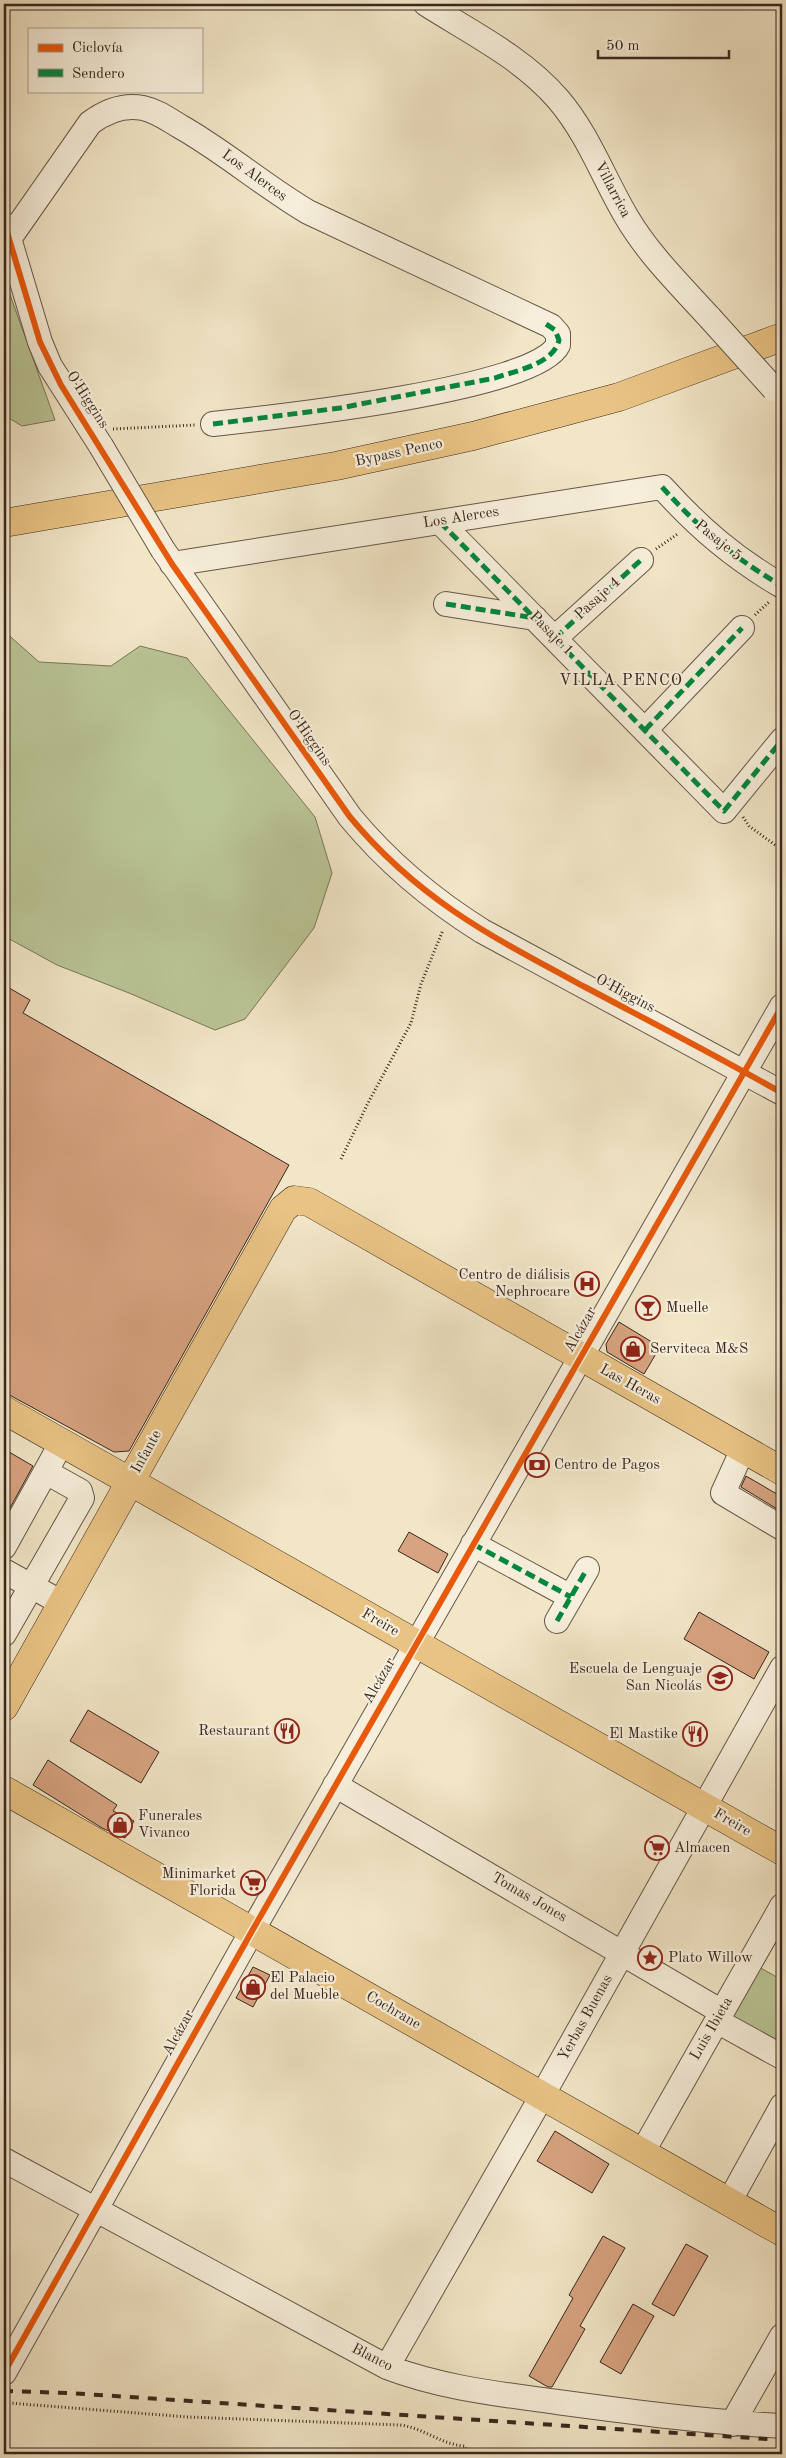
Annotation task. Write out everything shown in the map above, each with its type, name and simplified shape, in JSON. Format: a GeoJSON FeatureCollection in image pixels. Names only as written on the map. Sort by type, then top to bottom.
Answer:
{"type":"FeatureCollection","features":[{"type":"Feature","properties":{"kind":"main road","name":"Bypass Penco"},"geometry":{"type":"LineString","coordinates":[[4,523],[336,466],[473,436],[619,396],[782,337]]}},
{"type":"Feature","properties":{"kind":"main road","name":"Las Heras"},"geometry":{"type":"LineString","coordinates":[[294,1200],[309,1202],[782,1471]]}},
{"type":"Feature","properties":{"kind":"main road","name":"Infante"},"geometry":{"type":"LineString","coordinates":[[4,1707],[283,1209],[294,1200]]}},
{"type":"Feature","properties":{"kind":"main road","name":"Freire"},"geometry":{"type":"LineString","coordinates":[[4,1410],[131,1480],[782,1851]]}},
{"type":"Feature","properties":{"kind":"main road","name":"Cochrane"},"geometry":{"type":"LineString","coordinates":[[4,1790],[782,2232]]}},
{"type":"Feature","properties":{"kind":"street","name":"Villarrica"},"geometry":{"type":"LineString","coordinates":[[426,4],[523,67],[557,98],[578,127],[616,200],[638,234],[778,393]]}},
{"type":"Feature","properties":{"kind":"street","name":"Los Alerces"},"geometry":{"type":"LineString","coordinates":[[6,230],[90,123],[109,111],[120,108],[143,108],[155,112],[200,138],[308,212],[546,324],[555,330],[559,340],[552,354],[519,370],[467,385],[340,408],[213,424]]}},
{"type":"Feature","properties":{"kind":"street","name":"O'Higgins"},"geometry":{"type":"LineString","coordinates":[[6,230],[40,342],[50,366],[168,557],[350,817],[372,844],[404,874],[451,911],[521,952],[782,1093]]}},
{"type":"Feature","properties":{"kind":"street","name":"Los Alerces"},"geometry":{"type":"LineString","coordinates":[[168,557],[440,522],[662,487]]}},
{"type":"Feature","properties":{"kind":"street","name":"Pasaje 5"},"geometry":{"type":"LineString","coordinates":[[662,487],[694,522],[779,591]]}},
{"type":"Feature","properties":{"kind":"street","name":"Pasaje 1"},"geometry":{"type":"LineString","coordinates":[[440,522],[724,811]]}},
{"type":"Feature","properties":{"kind":"street","name":"Pasaje 4"},"geometry":{"type":"LineString","coordinates":[[555,638],[640,560]]}},
{"type":"Feature","properties":{"kind":"street"},"geometry":{"type":"LineString","coordinates":[[446,604],[535,618]]}},
{"type":"Feature","properties":{"kind":"street"},"geometry":{"type":"LineString","coordinates":[[645,730],[742,628]]}},
{"type":"Feature","properties":{"kind":"street"},"geometry":{"type":"LineString","coordinates":[[724,811],[782,740]]}},
{"type":"Feature","properties":{"kind":"street","name":"Alcázar"},"geometry":{"type":"LineString","coordinates":[[4,2373],[335,1785],[782,1006]]}},
{"type":"Feature","properties":{"kind":"street"},"geometry":{"type":"LineString","coordinates":[[4,1547],[54,1476],[70,1446]]}},
{"type":"Feature","properties":{"kind":"street"},"geometry":{"type":"LineString","coordinates":[[743,1448],[723,1493],[782,1528]]}},
{"type":"Feature","properties":{"kind":"street"},"geometry":{"type":"LineString","coordinates":[[4,1634],[82,1498],[80,1491],[54,1476]]}},
{"type":"Feature","properties":{"kind":"street"},"geometry":{"type":"LineString","coordinates":[[473,1544],[570,1597]]}},
{"type":"Feature","properties":{"kind":"street"},"geometry":{"type":"LineString","coordinates":[[557,1621],[587,1570]]}},
{"type":"Feature","properties":{"kind":"street"},"geometry":{"type":"LineString","coordinates":[[4,1571],[62,1603]]}},
{"type":"Feature","properties":{"kind":"street","name":"Yerbas Buenas"},"geometry":{"type":"LineString","coordinates":[[387,2367],[542,2096],[782,1668]]}},
{"type":"Feature","properties":{"kind":"street","name":"Tomas Jones"},"geometry":{"type":"LineString","coordinates":[[335,1785],[622,1953],[782,2057]]}},
{"type":"Feature","properties":{"kind":"street","name":"Luis Ibieta"},"geometry":{"type":"LineString","coordinates":[[642,2153],[782,1906]]}},
{"type":"Feature","properties":{"kind":"street"},"geometry":{"type":"LineString","coordinates":[[729,2202],[782,2106]]}},
{"type":"Feature","properties":{"kind":"street","name":"Blanco"},"geometry":{"type":"LineString","coordinates":[[4,2160],[387,2367],[417,2378],[456,2388],[732,2424],[782,2426]]}},
{"type":"Feature","properties":{"kind":"street"},"geometry":{"type":"LineString","coordinates":[[732,2424],[782,2336]]}},
{"type":"Feature","properties":{"kind":"path"},"geometry":{"type":"LineString","coordinates":[[96,438],[213,424]]}},
{"type":"Feature","properties":{"kind":"path"},"geometry":{"type":"LineString","coordinates":[[640,560],[694,522]]}},
{"type":"Feature","properties":{"kind":"path"},"geometry":{"type":"LineString","coordinates":[[742,628],[779,591]]}},
{"type":"Feature","properties":{"kind":"path"},"geometry":{"type":"LineString","coordinates":[[724,811],[738,810],[749,826],[782,850]]}},
{"type":"Feature","properties":{"kind":"path"},"geometry":{"type":"LineString","coordinates":[[341,1159],[368,1103],[411,1023],[421,984],[451,911]]}},
{"type":"Feature","properties":{"kind":"path"},"geometry":{"type":"LineString","coordinates":[[9,2403],[188,2417],[408,2426],[452,2446],[465,2446],[467,2454]]}},
{"type":"Feature","properties":{"kind":"green space"},"geometry":{"type":"Polygon","coordinates":[[[4,278],[55,420],[22,426],[4,415],[4,278]]]}},
{"type":"Feature","properties":{"kind":"green space"},"geometry":{"type":"Polygon","coordinates":[[[4,631],[39,662],[111,666],[140,646],[187,658],[315,817],[332,873],[314,928],[245,1019],[215,1030],[57,965],[4,936],[4,631]]]}},
{"type":"Feature","properties":{"kind":"green space"},"geometry":{"type":"Polygon","coordinates":[[[757,1966],[782,1980],[782,2049],[731,2019],[757,1966]]]}},
{"type":"Feature","properties":{"kind":"building"},"geometry":{"type":"Polygon","coordinates":[[[4,985],[30,1000],[23,1013],[289,1165],[129,1451],[114,1452],[4,1392],[4,985]]]}},
{"type":"Feature","properties":{"kind":"building","name":"Serviteca M&S"},"geometry":{"type":"Polygon","coordinates":[[[619,1322],[660,1347],[644,1374],[607,1352],[606,1344],[619,1322]]]}},
{"type":"Feature","properties":{"kind":"building"},"geometry":{"type":"Polygon","coordinates":[[[4,1449],[33,1466],[4,1519],[4,1449]]]}},
{"type":"Feature","properties":{"kind":"building"},"geometry":{"type":"Polygon","coordinates":[[[746,1476],[782,1497],[782,1512],[741,1487],[746,1476]]]}},
{"type":"Feature","properties":{"kind":"building"},"geometry":{"type":"Polygon","coordinates":[[[409,1532],[448,1554],[438,1573],[398,1551],[409,1532]]]}},
{"type":"Feature","properties":{"kind":"building"},"geometry":{"type":"Polygon","coordinates":[[[699,1612],[769,1652],[754,1679],[684,1639],[699,1612]]]}},
{"type":"Feature","properties":{"kind":"building"},"geometry":{"type":"Polygon","coordinates":[[[88,1710],[159,1752],[141,1783],[70,1741],[88,1710]]]}},
{"type":"Feature","properties":{"kind":"building"},"geometry":{"type":"Polygon","coordinates":[[[48,1760],[117,1805],[113,1811],[134,1821],[125,1838],[102,1828],[33,1785],[48,1760]]]}},
{"type":"Feature","properties":{"kind":"building","name":"Minimarket Florida"},"geometry":{"type":"Polygon","coordinates":[[[251,1871],[264,1879],[256,1894],[242,1886],[251,1871]]]}},
{"type":"Feature","properties":{"kind":"building","name":"El Palacio del Mueble"},"geometry":{"type":"Polygon","coordinates":[[[253,1967],[270,1975],[253,2007],[236,1998],[253,1967]]]}},
{"type":"Feature","properties":{"kind":"building"},"geometry":{"type":"Polygon","coordinates":[[[555,2131],[609,2164],[592,2193],[537,2161],[555,2131]]]}},
{"type":"Feature","properties":{"kind":"building"},"geometry":{"type":"Polygon","coordinates":[[[603,2236],[625,2248],[580,2326],[585,2329],[552,2387],[548,2387],[529,2376],[573,2298],[569,2295],[603,2236]]]}},
{"type":"Feature","properties":{"kind":"building"},"geometry":{"type":"Polygon","coordinates":[[[686,2244],[708,2256],[674,2316],[652,2304],[686,2244]]]}},
{"type":"Feature","properties":{"kind":"building"},"geometry":{"type":"Polygon","coordinates":[[[633,2304],[654,2316],[621,2374],[600,2362],[633,2304]]]}},
{"type":"Feature","properties":{"kind":"railway"},"geometry":{"type":"LineString","coordinates":[[4,2391],[69,2393],[782,2440]]}},
{"type":"Feature","properties":{"kind":"marked path"},"geometry":{"type":"LineString","coordinates":[[213,424],[340,408],[495,378],[533,365],[550,355],[556,348],[559,340],[555,330],[546,324]]}},
{"type":"Feature","properties":{"kind":"marked path"},"geometry":{"type":"LineString","coordinates":[[662,487],[718,541],[748,564],[782,586]]}},
{"type":"Feature","properties":{"kind":"marked path"},"geometry":{"type":"LineString","coordinates":[[440,522],[724,811],[782,740]]}},
{"type":"Feature","properties":{"kind":"marked path"},"geometry":{"type":"LineString","coordinates":[[555,638],[641,560]]}},
{"type":"Feature","properties":{"kind":"marked path"},"geometry":{"type":"LineString","coordinates":[[446,604],[535,618]]}},
{"type":"Feature","properties":{"kind":"marked path"},"geometry":{"type":"LineString","coordinates":[[645,730],[742,628]]}},
{"type":"Feature","properties":{"kind":"marked path"},"geometry":{"type":"LineString","coordinates":[[473,1544],[571,1597]]}},
{"type":"Feature","properties":{"kind":"marked path"},"geometry":{"type":"LineString","coordinates":[[557,1621],[587,1569]]}},
{"type":"Feature","properties":{"kind":"cycle path"},"geometry":{"type":"LineString","coordinates":[[4,222],[40,342],[61,385],[172,564],[350,817],[403,872],[458,914],[519,951],[782,1093]]}},
{"type":"Feature","properties":{"kind":"cycle path"},"geometry":{"type":"LineString","coordinates":[[4,2373],[252,1931],[782,1006]]}},
{"type":"Feature","properties":{"kind":"place","name":"Centro de diálisis Nephrocare"},"geometry":{"type":"Point","coordinates":[587,1284]}},
{"type":"Feature","properties":{"kind":"place","name":"Muelle"},"geometry":{"type":"Point","coordinates":[648,1308]}},
{"type":"Feature","properties":{"kind":"place","name":"Serviteca M&S"},"geometry":{"type":"Point","coordinates":[633,1349]}},
{"type":"Feature","properties":{"kind":"place","name":"Centro de Pagos"},"geometry":{"type":"Point","coordinates":[537,1465]}},
{"type":"Feature","properties":{"kind":"place","name":"Escuela de Lenguaje San Nicolás"},"geometry":{"type":"Point","coordinates":[720,1678]}},
{"type":"Feature","properties":{"kind":"place","name":"Restaurant"},"geometry":{"type":"Point","coordinates":[287,1731]}},
{"type":"Feature","properties":{"kind":"place","name":"El Mastike"},"geometry":{"type":"Point","coordinates":[695,1734]}},
{"type":"Feature","properties":{"kind":"place","name":"Funerales Vivanco"},"geometry":{"type":"Point","coordinates":[120,1825]}},
{"type":"Feature","properties":{"kind":"place","name":"Almacen"},"geometry":{"type":"Point","coordinates":[657,1848]}},
{"type":"Feature","properties":{"kind":"place","name":"Minimarket Florida"},"geometry":{"type":"Point","coordinates":[253,1883]}},
{"type":"Feature","properties":{"kind":"place","name":"Plato Willow"},"geometry":{"type":"Point","coordinates":[650,1958]}},
{"type":"Feature","properties":{"kind":"place","name":"El Palacio del Mueble"},"geometry":{"type":"Point","coordinates":[253,1987]}},
{"type":"Feature","properties":{"kind":"district","name":"VILLA PENCO"},"geometry":{"type":"Point","coordinates":[621,681]}}]}
